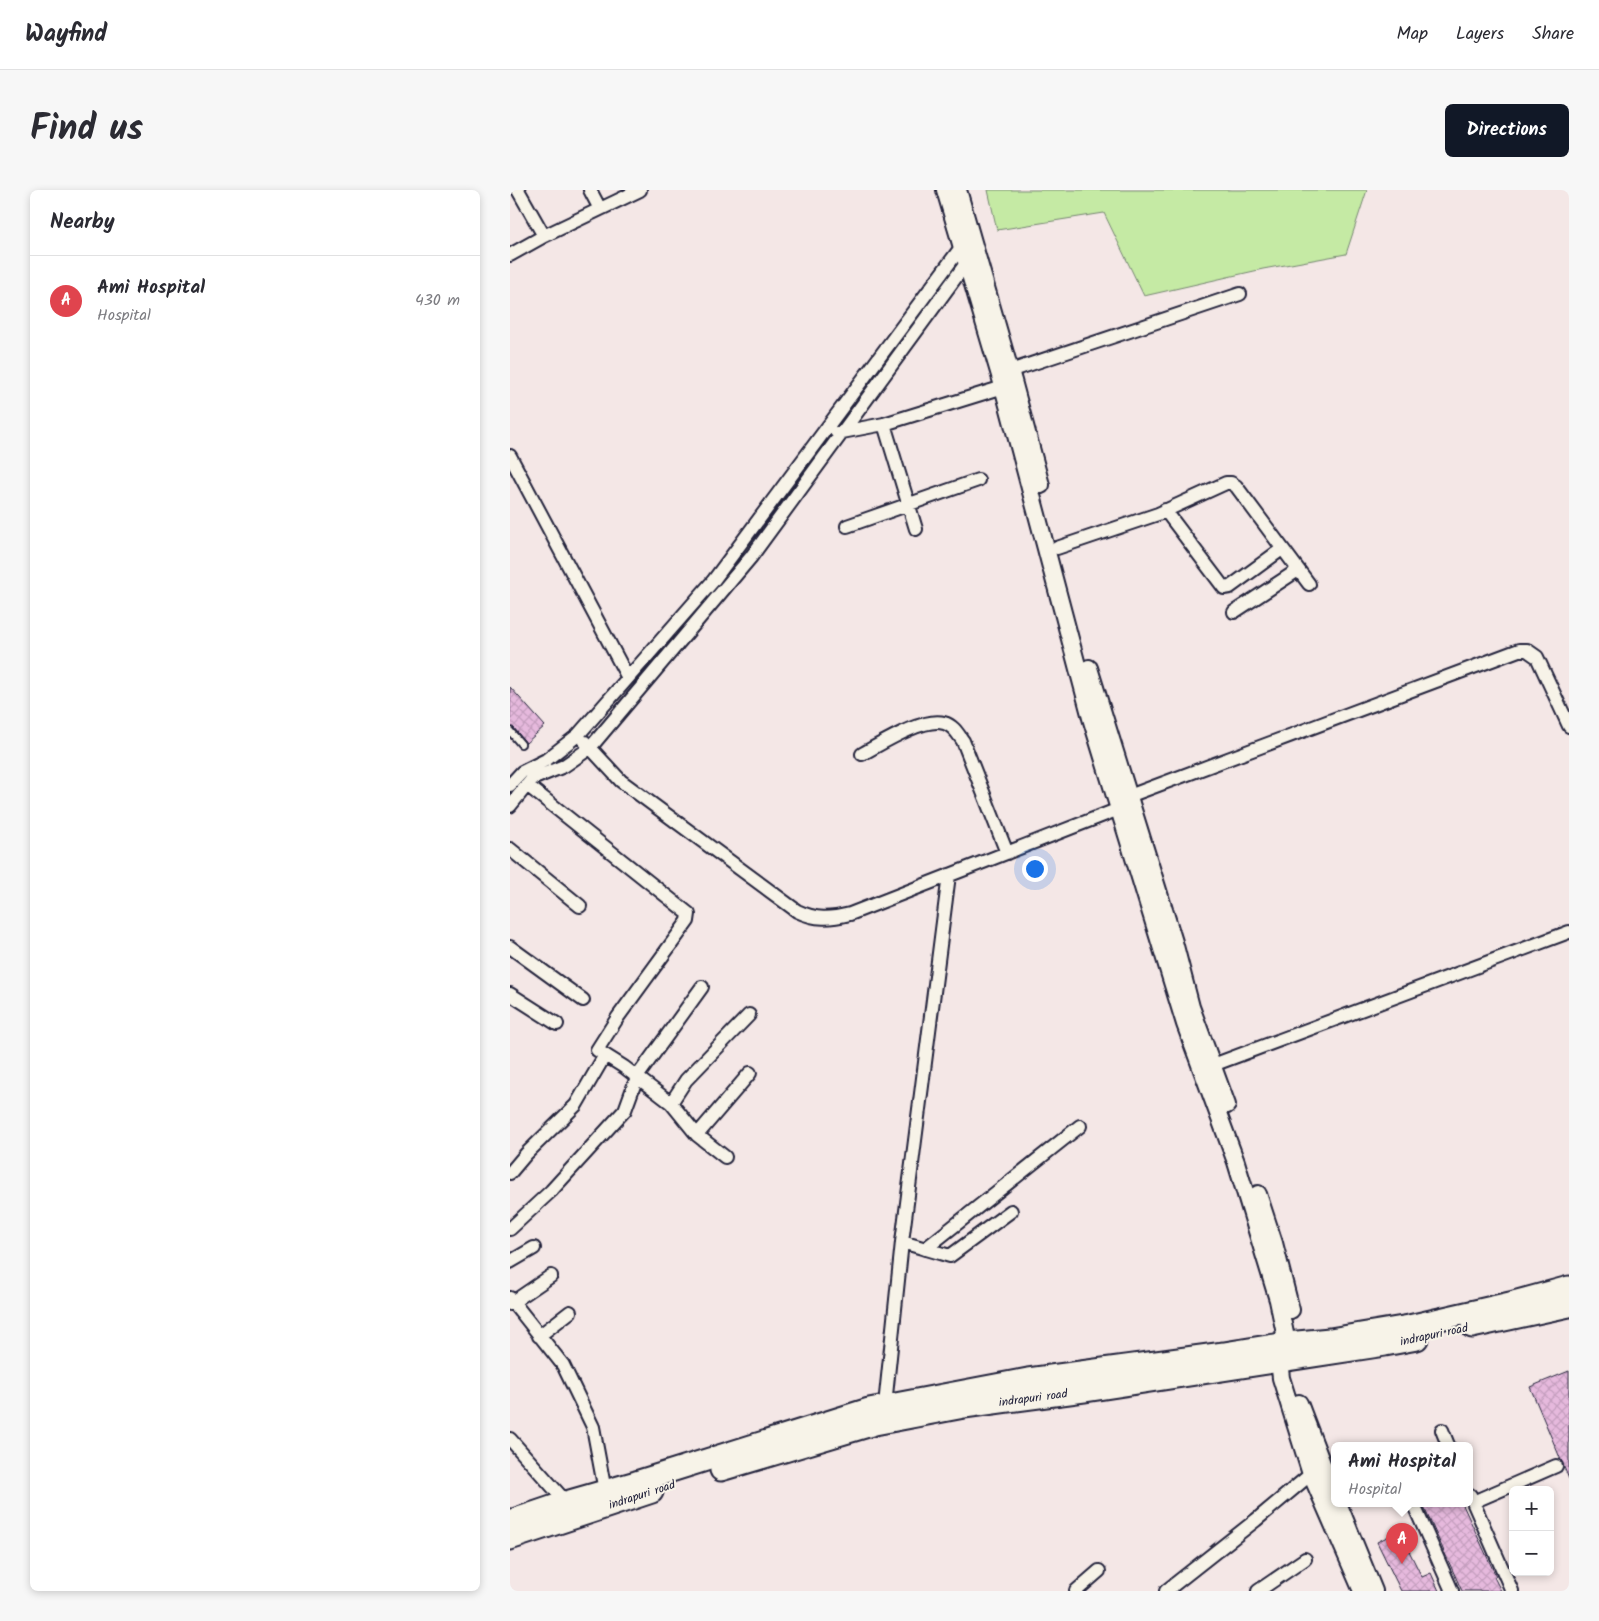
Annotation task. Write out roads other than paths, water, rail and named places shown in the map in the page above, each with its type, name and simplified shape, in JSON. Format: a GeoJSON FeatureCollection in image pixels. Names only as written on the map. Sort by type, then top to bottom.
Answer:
{"type":"FeatureCollection","features":[{"type":"Feature","properties":{"kind":"main road"},"geometry":{"type":"LineString","coordinates":[[1288,1351],[1330,1339],[1409,1326],[1510,1304],[1569,1287]]}},
{"type":"Feature","properties":{"kind":"main road","name":"indrapuri road"},"geometry":{"type":"LineString","coordinates":[[510,1521],[868,1408],[1028,1379],[1224,1353],[1386,1345],[1569,1306]]}},
{"type":"Feature","properties":{"kind":"main road","name":"indrapuri road"},"geometry":{"type":"LineString","coordinates":[[510,1539],[726,1469],[875,1424],[964,1407],[1084,1391],[1288,1351]]}},
{"type":"Feature","properties":{"kind":"street"},"geometry":{"type":"LineString","coordinates":[[518,190],[544,236]]}},
{"type":"Feature","properties":{"kind":"street"},"geometry":{"type":"LineString","coordinates":[[590,190],[600,209]]}},
{"type":"Feature","properties":{"kind":"street"},"geometry":{"type":"LineString","coordinates":[[510,255],[544,236],[640,190]]}},
{"type":"Feature","properties":{"kind":"street"},"geometry":{"type":"LineString","coordinates":[[945,190],[966,262],[1009,380],[1057,548],[1076,642]]}},
{"type":"Feature","properties":{"kind":"street"},"geometry":{"type":"LineString","coordinates":[[958,190],[1076,642],[1099,704],[1185,1024],[1240,1173],[1278,1300],[1288,1351]]}},
{"type":"Feature","properties":{"kind":"street"},"geometry":{"type":"LineString","coordinates":[[510,785],[522,772],[546,760],[578,735],[723,569],[962,246]]}},
{"type":"Feature","properties":{"kind":"street"},"geometry":{"type":"LineString","coordinates":[[510,806],[537,776],[564,766],[590,748],[737,575],[966,262]]}},
{"type":"Feature","properties":{"kind":"street"},"geometry":{"type":"LineString","coordinates":[[820,436],[884,424],[1009,380],[1240,294]]}},
{"type":"Feature","properties":{"kind":"street"},"geometry":{"type":"LineString","coordinates":[[884,424],[916,529]]}},
{"type":"Feature","properties":{"kind":"street"},"geometry":{"type":"LineString","coordinates":[[510,456],[628,678]]}},
{"type":"Feature","properties":{"kind":"street"},"geometry":{"type":"LineString","coordinates":[[847,526],[978,480]]}},
{"type":"Feature","properties":{"kind":"street"},"geometry":{"type":"LineString","coordinates":[[1057,548],[1165,510],[1226,482],[1236,486],[1309,584]]}},
{"type":"Feature","properties":{"kind":"street"},"geometry":{"type":"LineString","coordinates":[[1165,510],[1224,588],[1230,587],[1282,549]]}},
{"type":"Feature","properties":{"kind":"street"},"geometry":{"type":"LineString","coordinates":[[1234,612],[1298,570]]}},
{"type":"Feature","properties":{"kind":"street"},"geometry":{"type":"LineString","coordinates":[[578,735],[622,781],[797,911],[810,917],[824,919],[850,914],[1006,853],[1124,802],[1519,650],[1527,650],[1537,657],[1569,726]]}},
{"type":"Feature","properties":{"kind":"street"},"geometry":{"type":"LineString","coordinates":[[862,754],[920,724],[933,721],[946,723],[956,731],[963,741],[1006,853]]}},
{"type":"Feature","properties":{"kind":"street"},"geometry":{"type":"LineString","coordinates":[[527,785],[689,914],[688,921],[618,1017],[597,1050],[671,1103],[697,1135],[725,1157]]}},
{"type":"Feature","properties":{"kind":"street"},"geometry":{"type":"LineString","coordinates":[[1124,802],[1174,942],[1191,1007],[1244,1150],[1274,1243],[1288,1295],[1289,1377],[1317,1470],[1362,1591]]}},
{"type":"Feature","properties":{"kind":"street"},"geometry":{"type":"LineString","coordinates":[[510,849],[580,906]]}},
{"type":"Feature","properties":{"kind":"street"},"geometry":{"type":"LineString","coordinates":[[885,1405],[902,1242],[948,875]]}},
{"type":"Feature","properties":{"kind":"street"},"geometry":{"type":"LineString","coordinates":[[1212,1065],[1569,932]]}},
{"type":"Feature","properties":{"kind":"street"},"geometry":{"type":"LineString","coordinates":[[510,947],[583,1000]]}},
{"type":"Feature","properties":{"kind":"street"},"geometry":{"type":"LineString","coordinates":[[510,1229],[550,1192],[625,1110],[637,1077],[702,987]]}},
{"type":"Feature","properties":{"kind":"street"},"geometry":{"type":"LineString","coordinates":[[510,994],[557,1024]]}},
{"type":"Feature","properties":{"kind":"street"},"geometry":{"type":"LineString","coordinates":[[671,1103],[686,1080],[749,1015]]}},
{"type":"Feature","properties":{"kind":"street"},"geometry":{"type":"LineString","coordinates":[[510,1173],[526,1154],[576,1104],[605,1055]]}},
{"type":"Feature","properties":{"kind":"street"},"geometry":{"type":"LineString","coordinates":[[697,1135],[750,1073]]}},
{"type":"Feature","properties":{"kind":"street"},"geometry":{"type":"LineString","coordinates":[[925,1249],[1080,1126]]}},
{"type":"Feature","properties":{"kind":"street"},"geometry":{"type":"LineString","coordinates":[[902,1242],[950,1256],[1011,1211]]}},
{"type":"Feature","properties":{"kind":"street"},"geometry":{"type":"LineString","coordinates":[[510,1262],[534,1248]]}},
{"type":"Feature","properties":{"kind":"street"},"geometry":{"type":"LineString","coordinates":[[551,1276],[511,1301],[563,1365],[593,1427],[605,1491]]}},
{"type":"Feature","properties":{"kind":"street"},"geometry":{"type":"LineString","coordinates":[[539,1336],[570,1312]]}},
{"type":"Feature","properties":{"kind":"street"},"geometry":{"type":"LineString","coordinates":[[1442,1430],[1447,1442]]}},
{"type":"Feature","properties":{"kind":"street"},"geometry":{"type":"LineString","coordinates":[[510,1439],[566,1502]]}},
{"type":"Feature","properties":{"kind":"street"},"geometry":{"type":"LineString","coordinates":[[1473,1498],[1525,1485],[1556,1466]]}},
{"type":"Feature","properties":{"kind":"street"},"geometry":{"type":"LineString","coordinates":[[1317,1470],[1331,1491]]}},
{"type":"Feature","properties":{"kind":"street"},"geometry":{"type":"LineString","coordinates":[[1166,1591],[1317,1470]]}},
{"type":"Feature","properties":{"kind":"street"},"geometry":{"type":"LineString","coordinates":[[1473,1503],[1512,1591]]}},
{"type":"Feature","properties":{"kind":"street"},"geometry":{"type":"LineString","coordinates":[[1340,1507],[1374,1591]]}},
{"type":"Feature","properties":{"kind":"street"},"geometry":{"type":"LineString","coordinates":[[1415,1507],[1452,1591]]}},
{"type":"Feature","properties":{"kind":"street"},"geometry":{"type":"LineString","coordinates":[[1258,1591],[1305,1559]]}},
{"type":"Feature","properties":{"kind":"street"},"geometry":{"type":"LineString","coordinates":[[1076,1591],[1099,1571]]}},
{"type":"Feature","properties":{"kind":"lane"},"geometry":{"type":"LineString","coordinates":[[510,731],[521,744]]}},
{"type":"Feature","properties":{"kind":"place","name":"Ami Hospital"},"geometry":{"type":"Point","coordinates":[1402,1564]}}]}
